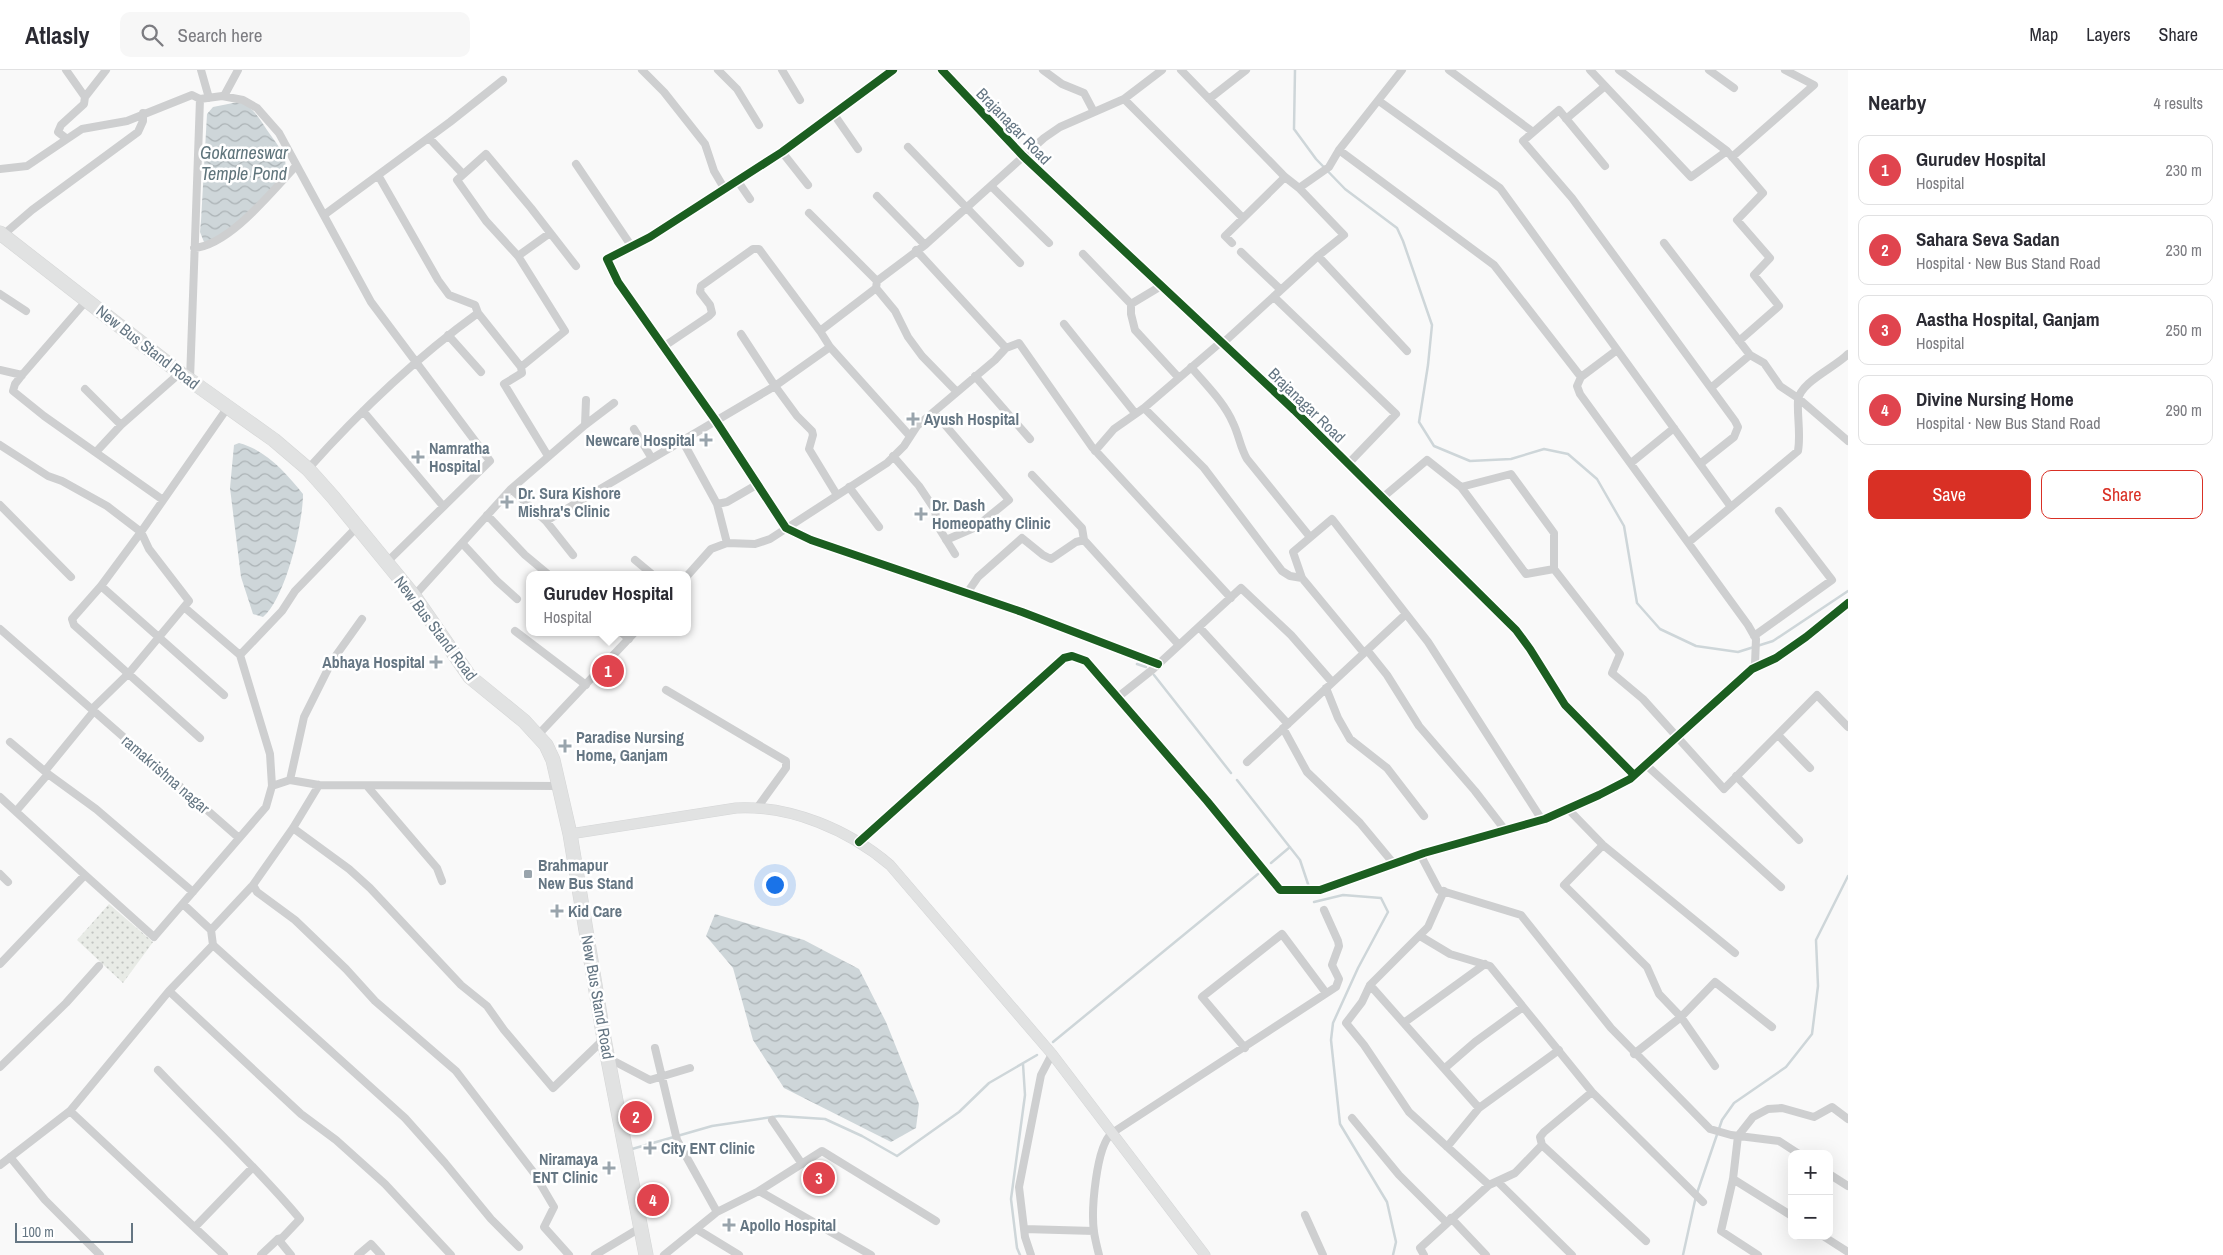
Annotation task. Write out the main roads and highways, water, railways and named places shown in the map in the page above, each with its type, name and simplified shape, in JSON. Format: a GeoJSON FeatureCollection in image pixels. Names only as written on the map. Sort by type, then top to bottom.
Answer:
{"type":"FeatureCollection","features":[{"type":"Feature","properties":{"kind":"highway","name":"New Bus Stand Road"},"geometry":{"type":"LineString","coordinates":[[2,234],[185,377],[274,440],[308,469],[414,596],[470,677],[524,721],[546,745],[553,760],[570,834],[604,1039],[646,1255]]}},
{"type":"Feature","properties":{"kind":"water","name":"Gokarneswar Temple Pond"},"geometry":{"type":"Polygon","coordinates":[[[238,102],[247,106],[255,113],[277,144],[285,160],[285,171],[275,186],[242,219],[222,236],[215,240],[204,242],[200,232],[207,114],[213,107],[238,102]]]}},
{"type":"Feature","properties":{"kind":"water"},"geometry":{"type":"Polygon","coordinates":[[[239,443],[258,451],[275,463],[303,494],[300,523],[292,559],[279,594],[263,617],[253,614],[241,577],[230,488],[234,445],[239,443]]]}},
{"type":"Feature","properties":{"kind":"water"},"geometry":{"type":"Polygon","coordinates":[[[715,914],[804,940],[859,969],[886,1022],[919,1104],[916,1128],[891,1142],[784,1088],[753,1040],[733,968],[706,936],[715,914]]]}},
{"type":"Feature","properties":{"kind":"waterway"},"geometry":{"type":"LineString","coordinates":[[1295,70],[1294,129],[1316,159],[1345,189],[1397,228],[1403,241],[1432,325],[1419,422],[1434,446],[1470,461],[1511,459],[1544,449],[1568,454],[1597,479],[1624,526],[1637,603],[1660,629],[1696,646],[1738,652],[1773,641],[1848,591]]}},
{"type":"Feature","properties":{"kind":"waterway"},"geometry":{"type":"LineString","coordinates":[[1137,664],[1146,667]]}},
{"type":"Feature","properties":{"kind":"waterway"},"geometry":{"type":"LineString","coordinates":[[1154,675],[1231,773]]}},
{"type":"Feature","properties":{"kind":"waterway"},"geometry":{"type":"LineString","coordinates":[[1237,780],[1300,860],[1309,887]]}},
{"type":"Feature","properties":{"kind":"waterway"},"geometry":{"type":"LineString","coordinates":[[1271,863],[1290,847]]}},
{"type":"Feature","properties":{"kind":"waterway"},"geometry":{"type":"LineString","coordinates":[[1053,1042],[1258,874]]}},
{"type":"Feature","properties":{"kind":"waterway"},"geometry":{"type":"LineString","coordinates":[[1683,1255],[1696,1196],[1722,1120],[1734,1103],[1786,1067],[1812,1034],[1818,986],[1816,940],[1848,876]]}},
{"type":"Feature","properties":{"kind":"waterway"},"geometry":{"type":"LineString","coordinates":[[1314,902],[1343,895],[1381,898],[1388,912],[1358,968],[1333,1023],[1331,1040],[1340,1124],[1387,1202],[1396,1242],[1393,1255]]}},
{"type":"Feature","properties":{"kind":"waterway"},"geometry":{"type":"LineString","coordinates":[[632,1149],[712,1126],[779,1116],[825,1119],[862,1136],[897,1156],[959,1112],[989,1083],[1037,1055]]}},
{"type":"Feature","properties":{"kind":"waterway"},"geometry":{"type":"LineString","coordinates":[[1020,1255],[1017,1248],[1011,1199],[1025,1095],[1023,1064]]}},
{"type":"Feature","properties":{"kind":"place","name":"Ayush Hospital"},"geometry":{"type":"Point","coordinates":[913,419]}},
{"type":"Feature","properties":{"kind":"place","name":"Newcare Hospital"},"geometry":{"type":"Point","coordinates":[706,440]}},
{"type":"Feature","properties":{"kind":"place","name":"Namratha Hospital"},"geometry":{"type":"Point","coordinates":[418,457]}},
{"type":"Feature","properties":{"kind":"place","name":"Dr. Sura Kishore Mishra's Clinic"},"geometry":{"type":"Point","coordinates":[507,502]}},
{"type":"Feature","properties":{"kind":"place","name":"Dr. Dash Homeopathy Clinic"},"geometry":{"type":"Point","coordinates":[921,514]}},
{"type":"Feature","properties":{"kind":"place","name":"Abhaya Hospital"},"geometry":{"type":"Point","coordinates":[436,662]}},
{"type":"Feature","properties":{"kind":"place","name":"Gurudev Hospital"},"geometry":{"type":"Point","coordinates":[608,671]}},
{"type":"Feature","properties":{"kind":"place","name":"Paradise Nursing Home, Ganjam"},"geometry":{"type":"Point","coordinates":[565,746]}},
{"type":"Feature","properties":{"kind":"place","name":"Brahmapur New Bus Stand"},"geometry":{"type":"Point","coordinates":[528,874]}},
{"type":"Feature","properties":{"kind":"place","name":"Kid Care"},"geometry":{"type":"Point","coordinates":[557,911]}},
{"type":"Feature","properties":{"kind":"place","name":"Sahara Seva Sadan"},"geometry":{"type":"Point","coordinates":[636,1117]}},
{"type":"Feature","properties":{"kind":"place","name":"City ENT Clinic"},"geometry":{"type":"Point","coordinates":[650,1148]}},
{"type":"Feature","properties":{"kind":"place","name":"Niramaya ENT Clinic"},"geometry":{"type":"Point","coordinates":[609,1168]}},
{"type":"Feature","properties":{"kind":"place","name":"Aastha Hospital, Ganjam"},"geometry":{"type":"Point","coordinates":[819,1178]}},
{"type":"Feature","properties":{"kind":"place","name":"Divine Nursing Home"},"geometry":{"type":"Point","coordinates":[653,1200]}},
{"type":"Feature","properties":{"kind":"place","name":"Apollo Hospital"},"geometry":{"type":"Point","coordinates":[729,1225]}}]}
